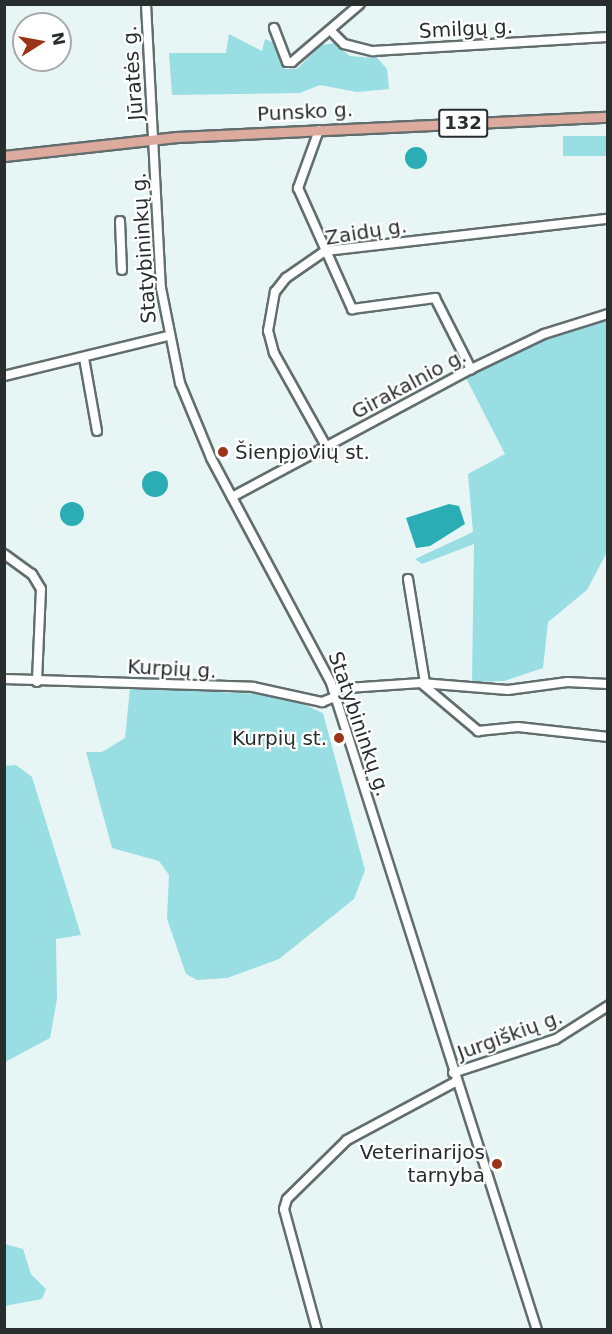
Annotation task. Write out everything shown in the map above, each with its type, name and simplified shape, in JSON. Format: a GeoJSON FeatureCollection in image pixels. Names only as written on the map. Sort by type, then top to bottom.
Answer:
{"type":"FeatureCollection","features":[{"type":"Feature","properties":{"kind":"main road","name":"Punsko g."},"geometry":{"type":"LineString","coordinates":[[4,156],[154,138],[608,117]]}},
{"type":"Feature","properties":{"kind":"street","name":"Jūratės g."},"geometry":{"type":"LineString","coordinates":[[146,4],[154,138]]}},
{"type":"Feature","properties":{"kind":"street"},"geometry":{"type":"LineString","coordinates":[[274,28],[287,62],[332,32],[360,4]]}},
{"type":"Feature","properties":{"kind":"street","name":"Smilgų g."},"geometry":{"type":"LineString","coordinates":[[332,32],[345,44],[373,51],[608,37]]}},
{"type":"Feature","properties":{"kind":"street"},"geometry":{"type":"LineString","coordinates":[[319,130],[298,188],[352,309],[435,298],[471,369]]}},
{"type":"Feature","properties":{"kind":"street","name":"Statybininkų g."},"geometry":{"type":"LineString","coordinates":[[154,138],[168,336],[194,419],[334,693],[454,1078],[537,1329]]}},
{"type":"Feature","properties":{"kind":"street","name":"Zaidų g."},"geometry":{"type":"LineString","coordinates":[[326,446],[274,352],[268,331],[275,292],[325,251],[608,219]]}},
{"type":"Feature","properties":{"kind":"street"},"geometry":{"type":"LineString","coordinates":[[120,221],[122,270]]}},
{"type":"Feature","properties":{"kind":"street","name":"Girakalnio g."},"geometry":{"type":"LineString","coordinates":[[232,496],[471,369],[544,334],[608,314]]}},
{"type":"Feature","properties":{"kind":"street"},"geometry":{"type":"LineString","coordinates":[[4,376],[168,336]]}},
{"type":"Feature","properties":{"kind":"street"},"geometry":{"type":"LineString","coordinates":[[84,358],[98,431]]}},
{"type":"Feature","properties":{"kind":"street"},"geometry":{"type":"LineString","coordinates":[[4,554],[32,574],[41,589],[37,682]]}},
{"type":"Feature","properties":{"kind":"street"},"geometry":{"type":"LineString","coordinates":[[408,579],[425,657],[423,683],[478,731],[518,727],[608,737]]}},
{"type":"Feature","properties":{"kind":"street","name":"Kurpių g."},"geometry":{"type":"LineString","coordinates":[[4,679],[37,682],[254,687],[310,701],[334,693],[423,683],[508,690],[567,682],[608,684]]}},
{"type":"Feature","properties":{"kind":"street","name":"Jurgiškių g."},"geometry":{"type":"LineString","coordinates":[[318,1329],[284,1209],[295,1187],[347,1140],[454,1078],[556,1039],[608,1006]]}},
{"type":"Feature","properties":{"kind":"shaded area"},"geometry":{"type":"Polygon","coordinates":[[[229,34],[262,51],[265,39],[275,43],[285,69],[297,69],[321,45],[334,43],[350,56],[372,58],[373,53],[387,69],[389,89],[357,92],[320,85],[300,93],[172,95],[169,53],[226,53],[229,34]]]}},
{"type":"Feature","properties":{"kind":"shaded area"},"geometry":{"type":"Polygon","coordinates":[[[563,136],[607,136],[607,156],[563,156],[563,136]]]}},
{"type":"Feature","properties":{"kind":"shaded area"},"geometry":{"type":"Polygon","coordinates":[[[416,147],[424,150],[427,158],[424,166],[416,169],[408,166],[405,158],[408,150],[416,147]]]}},
{"type":"Feature","properties":{"kind":"shaded area"},"geometry":{"type":"Polygon","coordinates":[[[607,317],[607,552],[587,590],[548,622],[543,668],[504,681],[472,682],[474,544],[422,564],[415,559],[473,532],[468,474],[505,454],[466,378],[537,343],[607,317]]]}},
{"type":"Feature","properties":{"kind":"shaded area"},"geometry":{"type":"Polygon","coordinates":[[[155,471],[164,475],[168,484],[164,493],[155,497],[146,493],[142,484],[146,475],[155,471]]]}},
{"type":"Feature","properties":{"kind":"shaded area"},"geometry":{"type":"Polygon","coordinates":[[[72,502],[80,506],[84,514],[80,522],[72,526],[64,522],[60,514],[64,506],[72,502]]]}},
{"type":"Feature","properties":{"kind":"shaded area"},"geometry":{"type":"Polygon","coordinates":[[[449,504],[459,506],[465,524],[430,546],[416,548],[406,518],[449,504]]]}},
{"type":"Feature","properties":{"kind":"shaded area"},"geometry":{"type":"Polygon","coordinates":[[[130,688],[283,695],[323,713],[365,870],[354,899],[279,959],[227,978],[197,980],[186,974],[167,919],[169,875],[159,861],[112,848],[86,752],[102,752],[125,738],[130,688]]]}},
{"type":"Feature","properties":{"kind":"shaded area"},"geometry":{"type":"Polygon","coordinates":[[[16,765],[32,777],[81,935],[56,939],[57,999],[50,1038],[5,1062],[4,766],[16,765]]]}},
{"type":"Feature","properties":{"kind":"shaded area"},"geometry":{"type":"Polygon","coordinates":[[[5,1244],[23,1249],[31,1274],[46,1289],[42,1299],[5,1306],[5,1244]]]}},
{"type":"Feature","properties":{"kind":"place","name":"Šienpjovių st."},"geometry":{"type":"Point","coordinates":[223,452]}},
{"type":"Feature","properties":{"kind":"place","name":"Kurpių st."},"geometry":{"type":"Point","coordinates":[339,738]}},
{"type":"Feature","properties":{"kind":"place","name":"Veterinarijos tarnyba"},"geometry":{"type":"Point","coordinates":[497,1164]}}]}
